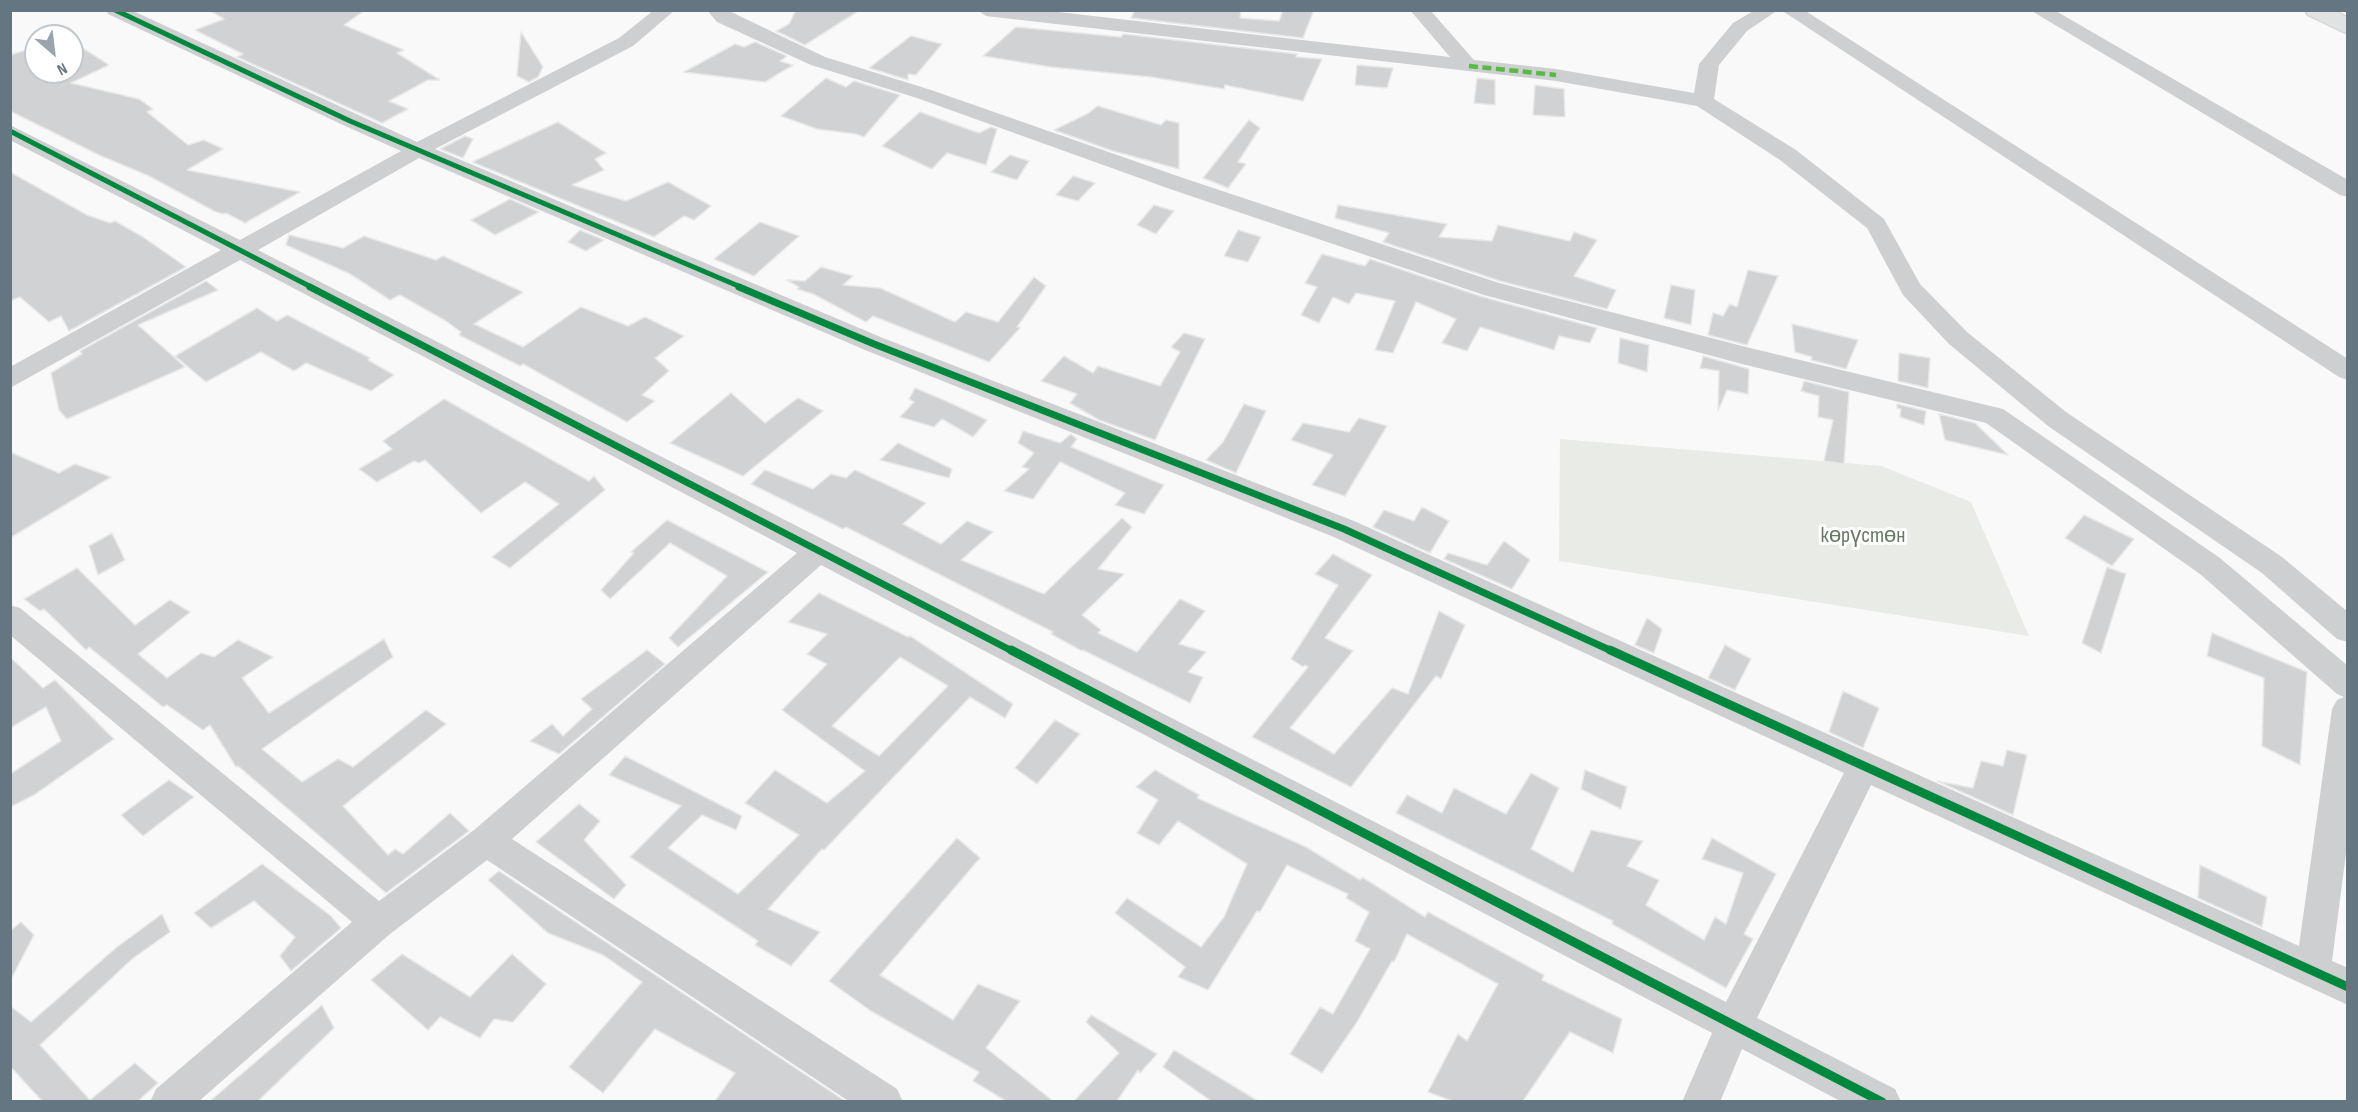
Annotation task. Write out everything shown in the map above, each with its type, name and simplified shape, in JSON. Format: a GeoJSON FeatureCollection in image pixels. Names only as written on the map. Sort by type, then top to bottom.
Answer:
{"type":"FeatureCollection","features":[{"type":"Feature","properties":{"kind":"street"},"geometry":{"type":"LineString","coordinates":[[114,10],[418,150],[874,344],[1344,529],[2348,987]]}},
{"type":"Feature","properties":{"kind":"street"},"geometry":{"type":"LineString","coordinates":[[10,379],[242,251],[418,150],[626,42],[666,10]]}},
{"type":"Feature","properties":{"kind":"street"},"geometry":{"type":"LineString","coordinates":[[716,10],[724,18],[818,61],[924,94],[1178,184],[1492,289],[1994,416],[2210,566],[2348,685]]}},
{"type":"Feature","properties":{"kind":"street"},"geometry":{"type":"LineString","coordinates":[[986,10],[1556,75],[1703,101],[1788,155],[1876,224],[1911,289],[1958,338],[2057,419],[2272,566],[2348,630]]}},
{"type":"Feature","properties":{"kind":"street"},"geometry":{"type":"LineString","coordinates":[[1419,10],[1469,66]]}},
{"type":"Feature","properties":{"kind":"street"},"geometry":{"type":"LineString","coordinates":[[1703,101],[1709,64],[1740,27],[1769,10]]}},
{"type":"Feature","properties":{"kind":"street"},"geometry":{"type":"LineString","coordinates":[[1790,10],[2348,371]]}},
{"type":"Feature","properties":{"kind":"street"},"geometry":{"type":"LineString","coordinates":[[2039,10],[2348,190]]}},
{"type":"Feature","properties":{"kind":"street"},"geometry":{"type":"LineString","coordinates":[[2316,10],[2348,27]]}},
{"type":"Feature","properties":{"kind":"street"},"geometry":{"type":"LineString","coordinates":[[10,131],[1733,1027],[1882,1101]]}},
{"type":"Feature","properties":{"kind":"street"},"geometry":{"type":"LineString","coordinates":[[169,1101],[378,922],[486,841],[818,551]]}},
{"type":"Feature","properties":{"kind":"street"},"geometry":{"type":"LineString","coordinates":[[10,617],[378,922]]}},
{"type":"Feature","properties":{"kind":"street"},"geometry":{"type":"LineString","coordinates":[[2313,972],[2348,709]]}},
{"type":"Feature","properties":{"kind":"street"},"geometry":{"type":"LineString","coordinates":[[1701,1101],[1733,1027],[1864,767]]}},
{"type":"Feature","properties":{"kind":"street"},"geometry":{"type":"LineString","coordinates":[[486,841],[884,1101]]}},
{"type":"Feature","properties":{"kind":"green space","name":"көрүстөн"},"geometry":{"type":"Polygon","coordinates":[[[1560,439],[1881,466],[1971,502],[2029,636],[1559,561],[1560,439]]]}},
{"type":"Feature","properties":{"kind":"building"},"geometry":{"type":"Polygon","coordinates":[[[209,10],[365,10],[344,25],[404,50],[397,53],[440,80],[428,80],[389,101],[408,109],[382,123],[237,57],[243,54],[195,30],[224,19],[209,10]]]}},
{"type":"Feature","properties":{"kind":"building"},"geometry":{"type":"Polygon","coordinates":[[[796,10],[860,10],[805,45],[776,31],[789,24],[796,10]]]}},
{"type":"Feature","properties":{"kind":"building"},"geometry":{"type":"Polygon","coordinates":[[[1135,10],[1241,10],[1240,18],[1279,21],[1283,10],[1314,10],[1303,38],[1131,18],[1135,10]]]}},
{"type":"Feature","properties":{"kind":"building"},"geometry":{"type":"Polygon","coordinates":[[[1016,27],[1121,37],[1123,34],[1297,54],[1296,57],[1322,59],[1303,101],[1225,85],[1224,89],[1151,77],[1051,67],[983,56],[1016,27]]]}},
{"type":"Feature","properties":{"kind":"building"},"geometry":{"type":"Polygon","coordinates":[[[521,32],[543,67],[538,77],[529,82],[517,76],[521,32]]]}},
{"type":"Feature","properties":{"kind":"building"},"geometry":{"type":"Polygon","coordinates":[[[911,36],[942,44],[916,75],[908,74],[908,80],[869,68],[911,36]]]}},
{"type":"Feature","properties":{"kind":"building"},"geometry":{"type":"Polygon","coordinates":[[[755,42],[787,56],[780,61],[793,65],[765,82],[684,72],[735,44],[744,47],[755,42]]]}},
{"type":"Feature","properties":{"kind":"building"},"geometry":{"type":"Polygon","coordinates":[[[84,49],[109,65],[84,77],[84,49]]]}},
{"type":"Feature","properties":{"kind":"building"},"geometry":{"type":"Polygon","coordinates":[[[24,51],[24,84],[75,84],[139,99],[153,109],[147,112],[188,145],[204,140],[223,149],[187,170],[300,192],[245,223],[226,213],[214,211],[149,176],[99,155],[10,111],[10,55],[24,51]]]}},
{"type":"Feature","properties":{"kind":"building"},"geometry":{"type":"Polygon","coordinates":[[[1357,65],[1393,68],[1387,88],[1355,85],[1357,65]]]}},
{"type":"Feature","properties":{"kind":"building"},"geometry":{"type":"Polygon","coordinates":[[[826,78],[846,87],[854,81],[900,95],[864,137],[817,129],[781,116],[826,78]]]}},
{"type":"Feature","properties":{"kind":"building"},"geometry":{"type":"Polygon","coordinates":[[[1477,78],[1495,80],[1495,105],[1474,103],[1477,78]]]}},
{"type":"Feature","properties":{"kind":"building"},"geometry":{"type":"Polygon","coordinates":[[[1535,85],[1564,89],[1565,117],[1533,115],[1535,85]]]}},
{"type":"Feature","properties":{"kind":"building"},"geometry":{"type":"Polygon","coordinates":[[[1098,106],[1161,125],[1166,120],[1179,123],[1179,169],[1113,151],[1054,130],[1098,106]]]}},
{"type":"Feature","properties":{"kind":"building"},"geometry":{"type":"Polygon","coordinates":[[[920,112],[979,133],[991,127],[997,129],[986,165],[947,153],[932,169],[882,146],[920,112]]]}},
{"type":"Feature","properties":{"kind":"building"},"geometry":{"type":"Polygon","coordinates":[[[1249,120],[1260,128],[1238,162],[1246,164],[1228,188],[1203,178],[1249,120]]]}},
{"type":"Feature","properties":{"kind":"building"},"geometry":{"type":"Polygon","coordinates":[[[558,122],[606,153],[595,159],[604,170],[572,185],[626,201],[668,182],[711,206],[694,220],[684,216],[654,237],[472,162],[558,122]]]}},
{"type":"Feature","properties":{"kind":"building"},"geometry":{"type":"Polygon","coordinates":[[[465,136],[473,139],[463,158],[440,149],[465,136]]]}},
{"type":"Feature","properties":{"kind":"building"},"geometry":{"type":"Polygon","coordinates":[[[1010,155],[1029,161],[1017,180],[991,172],[1010,155]]]}},
{"type":"Feature","properties":{"kind":"building"},"geometry":{"type":"Polygon","coordinates":[[[10,172],[87,215],[110,223],[115,221],[186,267],[69,331],[61,316],[49,322],[20,297],[10,301],[10,172]]]}},
{"type":"Feature","properties":{"kind":"building"},"geometry":{"type":"Polygon","coordinates":[[[1073,176],[1095,183],[1078,201],[1056,195],[1073,176]]]}},
{"type":"Feature","properties":{"kind":"building"},"geometry":{"type":"Polygon","coordinates":[[[510,199],[539,212],[495,235],[471,220],[510,199]]]}},
{"type":"Feature","properties":{"kind":"building"},"geometry":{"type":"Polygon","coordinates":[[[1154,205],[1174,211],[1156,234],[1137,225],[1154,205]]]}},
{"type":"Feature","properties":{"kind":"building"},"geometry":{"type":"Polygon","coordinates":[[[1338,205],[1447,224],[1439,237],[1492,241],[1498,225],[1570,241],[1574,232],[1597,240],[1574,276],[1616,290],[1607,309],[1500,281],[1383,242],[1389,233],[1335,218],[1338,205]]]}},
{"type":"Feature","properties":{"kind":"building"},"geometry":{"type":"Polygon","coordinates":[[[760,222],[799,236],[754,276],[714,259],[760,222]]]}},
{"type":"Feature","properties":{"kind":"building"},"geometry":{"type":"Polygon","coordinates":[[[580,230],[604,240],[586,251],[568,242],[580,230]]]}},
{"type":"Feature","properties":{"kind":"building"},"geometry":{"type":"Polygon","coordinates":[[[1238,230],[1261,237],[1248,262],[1224,256],[1238,230]]]}},
{"type":"Feature","properties":{"kind":"building"},"geometry":{"type":"Polygon","coordinates":[[[289,235],[343,248],[364,236],[436,260],[443,256],[523,292],[474,324],[523,347],[581,307],[628,326],[645,317],[684,336],[655,358],[669,371],[642,395],[655,401],[627,422],[523,364],[520,366],[459,335],[461,332],[446,321],[400,295],[390,300],[350,274],[286,245],[289,235]]]}},
{"type":"Feature","properties":{"kind":"building"},"geometry":{"type":"Polygon","coordinates":[[[1322,254],[1365,266],[1370,259],[1483,297],[1597,328],[1590,343],[1559,336],[1554,350],[1480,327],[1467,351],[1442,343],[1456,319],[1416,302],[1393,353],[1375,350],[1395,301],[1356,293],[1349,304],[1333,297],[1319,323],[1301,315],[1317,287],[1305,283],[1322,254]]]}},
{"type":"Feature","properties":{"kind":"building"},"geometry":{"type":"Polygon","coordinates":[[[821,267],[853,276],[843,285],[880,288],[955,322],[966,312],[998,322],[1034,277],[1046,286],[1017,327],[1020,328],[989,362],[873,316],[866,322],[813,294],[797,289],[799,287],[787,280],[805,281],[821,267]]]}},
{"type":"Feature","properties":{"kind":"building"},"geometry":{"type":"Polygon","coordinates":[[[1748,270],[1778,276],[1747,345],[1708,335],[1713,313],[1723,316],[1730,304],[1737,307],[1748,270]]]}},
{"type":"Feature","properties":{"kind":"building"},"geometry":{"type":"Polygon","coordinates":[[[206,281],[218,290],[138,325],[185,367],[67,419],[59,410],[51,373],[82,354],[80,351],[206,281]]]}},
{"type":"Feature","properties":{"kind":"building"},"geometry":{"type":"Polygon","coordinates":[[[1671,285],[1695,290],[1691,325],[1664,318],[1671,285]]]}},
{"type":"Feature","properties":{"kind":"building"},"geometry":{"type":"Polygon","coordinates":[[[257,308],[277,321],[287,315],[370,358],[368,360],[394,375],[371,391],[306,363],[294,371],[261,352],[206,382],[175,356],[257,308]]]}},
{"type":"Feature","properties":{"kind":"building"},"geometry":{"type":"Polygon","coordinates":[[[1792,324],[1858,340],[1846,369],[1811,360],[1812,357],[1795,352],[1792,324]]]}},
{"type":"Feature","properties":{"kind":"building"},"geometry":{"type":"Polygon","coordinates":[[[1184,333],[1205,339],[1155,440],[1099,420],[1070,403],[1077,394],[1041,381],[1064,356],[1093,373],[1098,366],[1160,386],[1180,352],[1171,347],[1184,333]]]}},
{"type":"Feature","properties":{"kind":"building"},"geometry":{"type":"Polygon","coordinates":[[[1620,338],[1649,345],[1647,372],[1618,363],[1620,338]]]}},
{"type":"Feature","properties":{"kind":"building"},"geometry":{"type":"Polygon","coordinates":[[[1899,353],[1930,358],[1928,388],[1898,381],[1899,353]]]}},
{"type":"Feature","properties":{"kind":"building"},"geometry":{"type":"Polygon","coordinates":[[[1703,356],[1749,369],[1748,394],[1727,390],[1718,411],[1719,371],[1700,368],[1703,356]]]}},
{"type":"Feature","properties":{"kind":"building"},"geometry":{"type":"Polygon","coordinates":[[[1804,381],[1849,392],[1844,464],[1824,461],[1833,420],[1818,417],[1819,396],[1801,391],[1804,381]]]}},
{"type":"Feature","properties":{"kind":"building"},"geometry":{"type":"Polygon","coordinates":[[[915,388],[987,420],[973,437],[942,419],[934,427],[900,417],[914,402],[909,399],[915,388]]]}},
{"type":"Feature","properties":{"kind":"building"},"geometry":{"type":"Polygon","coordinates":[[[731,393],[765,423],[798,398],[823,411],[743,476],[670,443],[731,393]]]}},
{"type":"Feature","properties":{"kind":"building"},"geometry":{"type":"Polygon","coordinates":[[[444,399],[589,481],[594,476],[605,490],[510,568],[492,557],[559,504],[525,482],[481,513],[425,460],[419,463],[414,461],[377,482],[359,469],[392,449],[383,441],[444,399]]]}},
{"type":"Feature","properties":{"kind":"building"},"geometry":{"type":"Polygon","coordinates":[[[1244,404],[1266,411],[1236,473],[1206,460],[1223,442],[1244,404]]]}},
{"type":"Feature","properties":{"kind":"building"},"geometry":{"type":"Polygon","coordinates":[[[1897,404],[1926,411],[1924,425],[1900,417],[1901,409],[1897,408],[1897,404]]]}},
{"type":"Feature","properties":{"kind":"building"},"geometry":{"type":"Polygon","coordinates":[[[1939,414],[1975,423],[2008,455],[1945,440],[1939,414]]]}},
{"type":"Feature","properties":{"kind":"building"},"geometry":{"type":"Polygon","coordinates":[[[1359,418],[1387,426],[1345,496],[1312,485],[1333,455],[1291,440],[1303,423],[1349,432],[1359,418]]]}},
{"type":"Feature","properties":{"kind":"building"},"geometry":{"type":"Polygon","coordinates":[[[1023,431],[1060,443],[1071,434],[1077,439],[1071,447],[1164,485],[1144,514],[1115,505],[1125,493],[1060,462],[1033,499],[1004,491],[1029,469],[1022,467],[1034,453],[1018,443],[1023,431]]]}},
{"type":"Feature","properties":{"kind":"building"},"geometry":{"type":"Polygon","coordinates":[[[898,443],[952,469],[949,478],[880,460],[898,443]]]}},
{"type":"Feature","properties":{"kind":"building"},"geometry":{"type":"Polygon","coordinates":[[[10,452],[59,473],[75,464],[111,477],[10,538],[10,452]]]}},
{"type":"Feature","properties":{"kind":"building"},"geometry":{"type":"Polygon","coordinates":[[[765,470],[813,489],[831,474],[846,478],[855,470],[926,503],[903,524],[941,544],[967,521],[993,532],[961,560],[1044,594],[1122,518],[1132,527],[1098,569],[1124,574],[1082,615],[1101,630],[1098,633],[1137,652],[1180,599],[1205,611],[1179,644],[1206,652],[1188,672],[1203,677],[1190,703],[1082,651],[1051,634],[1053,632],[846,527],[843,529],[751,484],[765,470]]]}},
{"type":"Feature","properties":{"kind":"building"},"geometry":{"type":"Polygon","coordinates":[[[1422,507],[1449,521],[1430,553],[1373,527],[1384,510],[1414,521],[1422,507]]]}},
{"type":"Feature","properties":{"kind":"building"},"geometry":{"type":"Polygon","coordinates":[[[2084,515],[2134,539],[2112,566],[2065,538],[2084,515]]]}},
{"type":"Feature","properties":{"kind":"building"},"geometry":{"type":"Polygon","coordinates":[[[667,520],[768,572],[678,647],[669,638],[727,576],[670,543],[610,599],[601,590],[634,553],[631,552],[667,520]]]}},
{"type":"Feature","properties":{"kind":"building"},"geometry":{"type":"Polygon","coordinates":[[[112,533],[125,560],[98,575],[89,546],[112,533]]]}},
{"type":"Feature","properties":{"kind":"building"},"geometry":{"type":"Polygon","coordinates":[[[1504,541],[1530,560],[1512,589],[1444,559],[1448,553],[1487,565],[1504,541]]]}},
{"type":"Feature","properties":{"kind":"building"},"geometry":{"type":"Polygon","coordinates":[[[1333,554],[1372,575],[1325,638],[1353,651],[1290,728],[1334,754],[1392,688],[1408,694],[1439,611],[1465,625],[1441,679],[1436,676],[1351,787],[1252,737],[1308,667],[1305,665],[1303,667],[1291,659],[1338,585],[1315,574],[1333,554]]]}},
{"type":"Feature","properties":{"kind":"building"},"geometry":{"type":"Polygon","coordinates":[[[2107,567],[2126,574],[2101,653],[2082,643],[2107,567]]]}},
{"type":"Feature","properties":{"kind":"building"},"geometry":{"type":"Polygon","coordinates":[[[77,568],[135,625],[170,600],[190,612],[138,654],[167,678],[201,653],[214,657],[238,640],[273,657],[242,678],[269,713],[384,639],[393,657],[262,749],[302,782],[338,759],[353,767],[426,710],[446,724],[343,806],[388,855],[395,849],[403,854],[450,813],[469,831],[386,893],[238,766],[236,767],[210,725],[203,730],[167,705],[163,707],[89,647],[86,650],[44,609],[40,611],[24,599],[77,568]]]}},
{"type":"Feature","properties":{"kind":"building"},"geometry":{"type":"Polygon","coordinates":[[[819,593],[910,636],[1013,704],[1005,718],[970,697],[824,850],[822,849],[768,909],[820,932],[791,966],[755,945],[758,941],[630,857],[681,806],[609,775],[625,756],[742,816],[736,830],[702,815],[668,848],[738,894],[799,835],[745,803],[775,770],[827,803],[865,771],[782,710],[827,664],[807,654],[827,634],[788,622],[819,593]],[[900,657],[832,726],[879,756],[948,686],[900,657]]]}},
{"type":"Feature","properties":{"kind":"building"},"geometry":{"type":"Polygon","coordinates":[[[1647,618],[1662,629],[1654,653],[1635,645],[1647,618]]]}},
{"type":"Feature","properties":{"kind":"building"},"geometry":{"type":"Polygon","coordinates":[[[2212,633],[2307,672],[2300,765],[2262,746],[2264,678],[2207,656],[2212,633]]]}},
{"type":"Feature","properties":{"kind":"building"},"geometry":{"type":"Polygon","coordinates":[[[1725,645],[1751,659],[1735,690],[1708,678],[1725,645]]]}},
{"type":"Feature","properties":{"kind":"building"},"geometry":{"type":"Polygon","coordinates":[[[647,650],[665,664],[559,754],[530,741],[552,724],[563,736],[592,709],[581,699],[647,650]]]}},
{"type":"Feature","properties":{"kind":"building"},"geometry":{"type":"Polygon","coordinates":[[[10,657],[43,688],[55,680],[114,739],[34,795],[10,807],[10,774],[61,741],[46,707],[10,728],[10,657]]]}},
{"type":"Feature","properties":{"kind":"building"},"geometry":{"type":"Polygon","coordinates":[[[1843,691],[1879,708],[1863,748],[1829,732],[1843,691]]]}},
{"type":"Feature","properties":{"kind":"building"},"geometry":{"type":"Polygon","coordinates":[[[1055,720],[1080,734],[1037,784],[1015,768],[1055,720]]]}},
{"type":"Feature","properties":{"kind":"building"},"geometry":{"type":"Polygon","coordinates":[[[2007,750],[2027,755],[2013,815],[1937,781],[1973,788],[1981,761],[2003,766],[2007,750]]]}},
{"type":"Feature","properties":{"kind":"building"},"geometry":{"type":"Polygon","coordinates":[[[1155,770],[1199,795],[1197,798],[1306,847],[1360,880],[1362,877],[1425,917],[1428,912],[1544,975],[1542,980],[1622,1019],[1613,1053],[1570,1032],[1523,1101],[1452,1101],[1428,1092],[1458,1034],[1467,1041],[1498,984],[1407,934],[1394,962],[1392,961],[1357,1022],[1322,1073],[1290,1054],[1320,1007],[1333,1014],[1370,949],[1355,941],[1369,912],[1346,898],[1348,894],[1287,865],[1260,912],[1257,911],[1208,990],[1178,977],[1185,967],[1115,913],[1127,898],[1201,947],[1224,917],[1247,864],[1178,821],[1159,845],[1137,833],[1158,800],[1136,787],[1155,770]]]}},
{"type":"Feature","properties":{"kind":"building"},"geometry":{"type":"Polygon","coordinates":[[[1585,770],[1627,787],[1621,809],[1581,789],[1585,770]]]}},
{"type":"Feature","properties":{"kind":"building"},"geometry":{"type":"Polygon","coordinates":[[[1531,773],[1559,788],[1531,849],[1573,872],[1591,830],[1643,841],[1627,866],[1659,880],[1646,905],[1704,940],[1715,917],[1726,924],[1743,873],[1702,859],[1712,838],[1776,874],[1744,934],[1753,939],[1726,988],[1612,924],[1613,921],[1396,813],[1407,795],[1442,813],[1454,788],[1506,814],[1531,773]]]}},
{"type":"Feature","properties":{"kind":"building"},"geometry":{"type":"Polygon","coordinates":[[[169,780],[194,797],[143,836],[121,815],[169,780]]]}},
{"type":"Feature","properties":{"kind":"building"},"geometry":{"type":"Polygon","coordinates":[[[579,804],[600,821],[584,840],[626,885],[614,899],[536,842],[579,804]]]}},
{"type":"Feature","properties":{"kind":"building"},"geometry":{"type":"Polygon","coordinates":[[[957,838],[980,858],[880,975],[953,1020],[978,984],[1020,1001],[986,1048],[1053,1101],[1006,1101],[973,1081],[979,1072],[871,1011],[829,981],[957,838]]]}},
{"type":"Feature","properties":{"kind":"building"},"geometry":{"type":"Polygon","coordinates":[[[262,864],[331,916],[341,928],[291,971],[280,956],[295,937],[254,901],[211,928],[194,913],[262,864]]]}},
{"type":"Feature","properties":{"kind":"building"},"geometry":{"type":"Polygon","coordinates":[[[2200,865],[2267,897],[2262,927],[2198,898],[2200,865]]]}},
{"type":"Feature","properties":{"kind":"building"},"geometry":{"type":"Polygon","coordinates":[[[499,871],[845,1101],[715,1101],[735,1073],[655,1029],[603,1093],[569,1067],[642,982],[603,955],[548,933],[488,880],[499,871]]]}},
{"type":"Feature","properties":{"kind":"building"},"geometry":{"type":"Polygon","coordinates":[[[162,914],[170,932],[132,959],[40,1045],[90,1100],[135,1063],[158,1083],[138,1101],[42,1101],[10,1066],[10,1006],[31,1022],[117,947],[162,914]]]}},
{"type":"Feature","properties":{"kind":"building"},"geometry":{"type":"Polygon","coordinates":[[[21,922],[34,935],[10,981],[10,931],[21,922]]]}},
{"type":"Feature","properties":{"kind":"building"},"geometry":{"type":"Polygon","coordinates":[[[402,954],[470,997],[512,954],[546,984],[513,1022],[494,1019],[480,1038],[440,1017],[428,1030],[371,980],[402,954]]]}},
{"type":"Feature","properties":{"kind":"building"},"geometry":{"type":"Polygon","coordinates":[[[322,1005],[334,1028],[258,1101],[210,1101],[322,1005]]]}},
{"type":"Feature","properties":{"kind":"building"},"geometry":{"type":"Polygon","coordinates":[[[1091,1015],[1157,1054],[1140,1073],[1138,1070],[1117,1101],[1074,1101],[1119,1053],[1086,1022],[1091,1015]]]}},
{"type":"Feature","properties":{"kind":"building"},"geometry":{"type":"Polygon","coordinates":[[[1174,1050],[1258,1101],[1211,1101],[1163,1067],[1174,1050]]]}},
{"type":"Feature","properties":{"kind":"marked path"},"geometry":{"type":"LineString","coordinates":[[1469,66],[1556,75]]}},
{"type":"Feature","properties":{"kind":"cycle path"},"geometry":{"type":"LineString","coordinates":[[115,10],[350,121],[874,344],[1344,529],[2348,987]]}},
{"type":"Feature","properties":{"kind":"cycle path"},"geometry":{"type":"LineString","coordinates":[[10,131],[1882,1102]]}}]}
